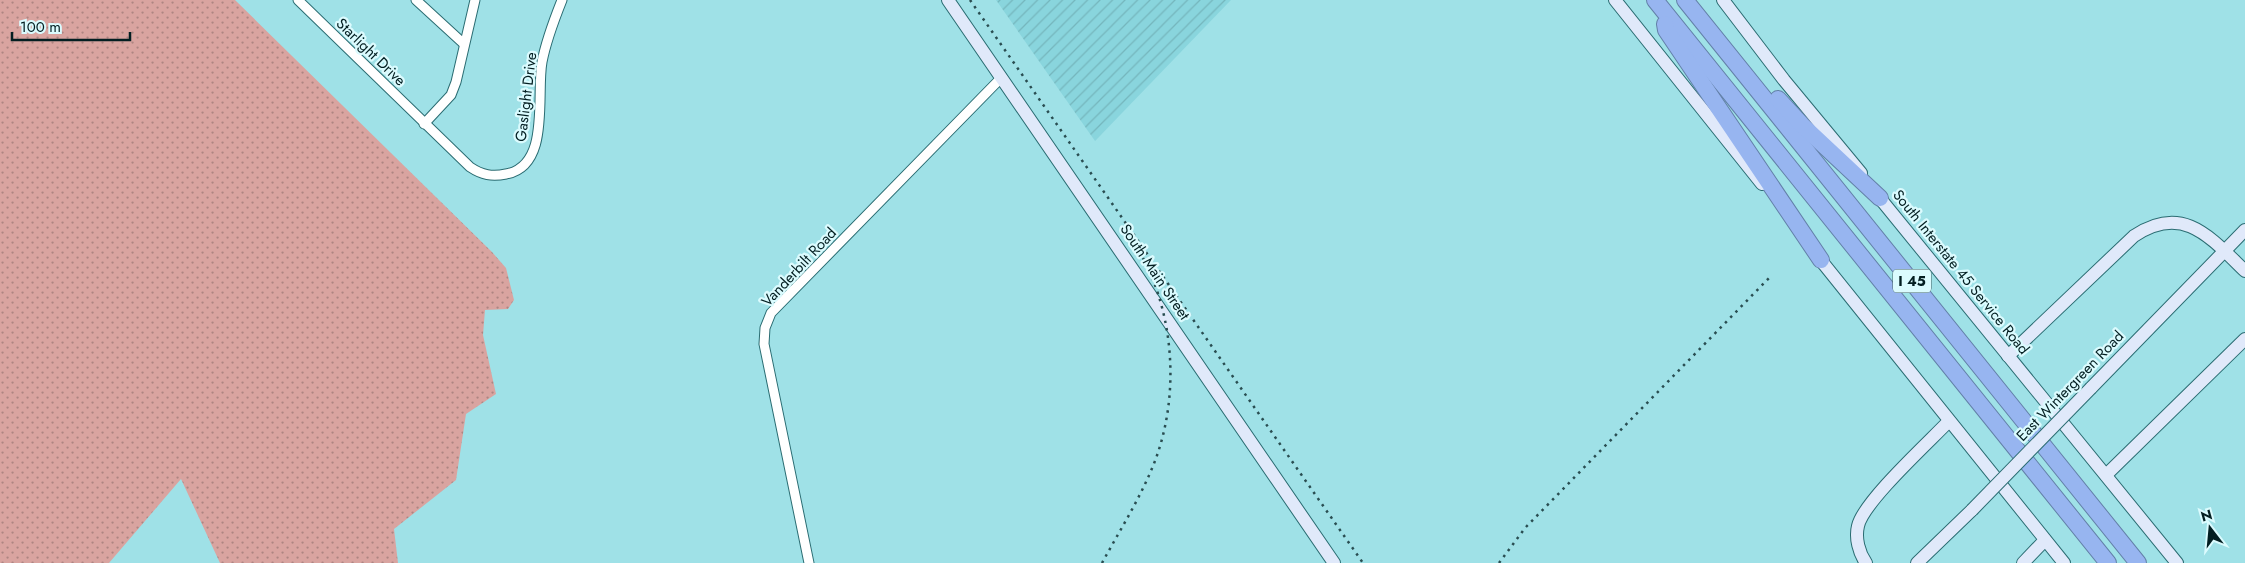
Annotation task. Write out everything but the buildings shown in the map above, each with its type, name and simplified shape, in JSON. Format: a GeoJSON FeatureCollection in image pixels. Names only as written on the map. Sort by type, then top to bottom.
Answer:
{"type":"FeatureCollection","features":[{"type":"Feature","properties":{"kind":"highway","name":"I 45"},"geometry":{"type":"LineString","coordinates":[[1685,0],[2138,563]]}},
{"type":"Feature","properties":{"kind":"highway"},"geometry":{"type":"LineString","coordinates":[[1660,5],[1666,30],[1821,260]]}},
{"type":"Feature","properties":{"kind":"highway","name":"I 45"},"geometry":{"type":"LineString","coordinates":[[1660,5],[2108,563]]}},
{"type":"Feature","properties":{"kind":"highway"},"geometry":{"type":"LineString","coordinates":[[1716,38],[1742,60],[1802,125],[1880,198]]}},
{"type":"Feature","properties":{"kind":"main road","name":"South Main Street"},"geometry":{"type":"LineString","coordinates":[[948,0],[1334,563]]}},
{"type":"Feature","properties":{"kind":"main road"},"geometry":{"type":"LineString","coordinates":[[1615,0],[1949,422],[2064,563]]}},
{"type":"Feature","properties":{"kind":"main road","name":"South Interstate 45 Service Road"},"geometry":{"type":"LineString","coordinates":[[1723,0],[1784,80],[1842,148],[1880,198],[2177,563]]}},
{"type":"Feature","properties":{"kind":"main road"},"geometry":{"type":"LineString","coordinates":[[2008,356],[2134,236],[2148,226],[2162,222],[2187,224],[2196,227],[2224,250],[2245,271]]}},
{"type":"Feature","properties":{"kind":"main road","name":"East Wintergreen Road"},"geometry":{"type":"LineString","coordinates":[[1917,563],[1972,510],[2245,230]]}},
{"type":"Feature","properties":{"kind":"main road"},"geometry":{"type":"LineString","coordinates":[[2106,475],[2245,339]]}},
{"type":"Feature","properties":{"kind":"main road"},"geometry":{"type":"LineString","coordinates":[[1866,563],[1859,547],[1857,528],[1866,507],[1949,422]]}},
{"type":"Feature","properties":{"kind":"main road"},"geometry":{"type":"LineString","coordinates":[[2023,563],[2045,540]]}},
{"type":"Feature","properties":{"kind":"street","name":"Starlight Drive"},"geometry":{"type":"LineString","coordinates":[[298,0],[424,124]]}},
{"type":"Feature","properties":{"kind":"street"},"geometry":{"type":"LineString","coordinates":[[416,0],[464,44]]}},
{"type":"Feature","properties":{"kind":"street"},"geometry":{"type":"LineString","coordinates":[[424,124],[451,94],[456,82],[475,0]]}},
{"type":"Feature","properties":{"kind":"street","name":"Gaslight Drive"},"geometry":{"type":"LineString","coordinates":[[424,124],[478,173],[498,176],[510,174],[524,166],[536,146],[542,63],[562,0]]}},
{"type":"Feature","properties":{"kind":"street","name":"Vanderbilt Road"},"geometry":{"type":"LineString","coordinates":[[809,563],[764,344],[765,328],[771,313],[1002,77]]}},
{"type":"Feature","properties":{"kind":"shaded area"},"geometry":{"type":"Polygon","coordinates":[[[0,0],[235,0],[492,252],[506,268],[514,300],[508,309],[485,310],[483,335],[496,394],[466,414],[456,480],[394,529],[398,563],[220,563],[181,479],[109,563],[0,563],[0,0]]]}},
{"type":"Feature","properties":{"kind":"shaded area"},"geometry":{"type":"Polygon","coordinates":[[[996,0],[1231,0],[1095,141],[996,0]]]}},
{"type":"Feature","properties":{"kind":"railway"},"geometry":{"type":"LineString","coordinates":[[970,0],[1363,563]]}},
{"type":"Feature","properties":{"kind":"railway"},"geometry":{"type":"LineString","coordinates":[[1102,563],[1137,500],[1155,461],[1168,411],[1170,358],[1167,332],[1162,306],[1143,258]]}},
{"type":"Feature","properties":{"kind":"railway"},"geometry":{"type":"LineString","coordinates":[[1499,563],[1525,528],[1770,277]]}}]}
